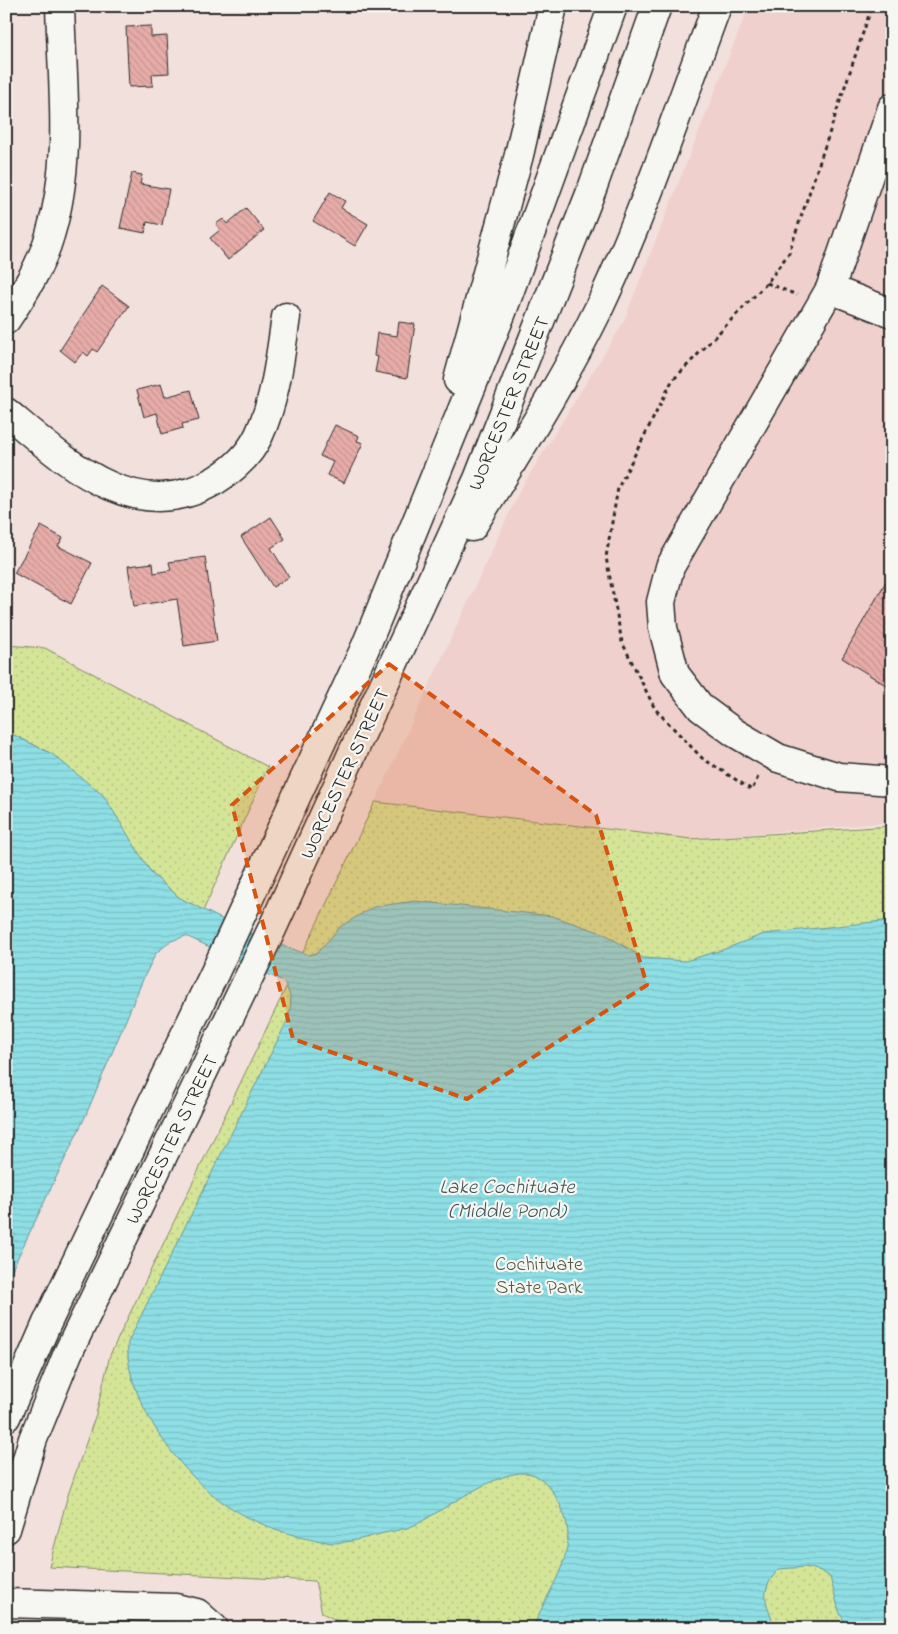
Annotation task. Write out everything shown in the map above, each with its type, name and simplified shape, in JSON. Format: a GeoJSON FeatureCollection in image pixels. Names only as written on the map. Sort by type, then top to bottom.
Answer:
{"type":"FeatureCollection","features":[{"type":"Feature","properties":{"kind":"main road"},"geometry":{"type":"LineString","coordinates":[[6,320],[38,267],[50,237],[58,205],[65,145],[60,6]]}},
{"type":"Feature","properties":{"kind":"main road"},"geometry":{"type":"LineString","coordinates":[[425,505],[519,155],[553,6]]}},
{"type":"Feature","properties":{"kind":"main road","name":"WORCESTER STREET"},"geometry":{"type":"LineString","coordinates":[[6,1416],[47,1323],[341,703],[425,505],[505,303],[613,6]]}},
{"type":"Feature","properties":{"kind":"main road","name":"WORCESTER STREET"},"geometry":{"type":"LineString","coordinates":[[6,1529],[33,1439],[50,1395],[88,1310],[272,929],[393,668],[478,478],[592,190],[657,6]]}},
{"type":"Feature","properties":{"kind":"main road"},"geometry":{"type":"LineString","coordinates":[[393,668],[429,600],[551,398],[598,310],[636,222],[717,6]]}},
{"type":"Feature","properties":{"kind":"main road"},"geometry":{"type":"LineString","coordinates":[[892,108],[830,289],[670,567],[661,602],[663,628],[675,674],[701,708],[735,733],[778,758],[839,777],[892,781]]}},
{"type":"Feature","properties":{"kind":"main road"},"geometry":{"type":"LineString","coordinates":[[830,289],[892,313]]}},
{"type":"Feature","properties":{"kind":"main road"},"geometry":{"type":"LineString","coordinates":[[6,412],[62,458],[108,486],[131,494],[157,497],[182,494],[206,486],[227,474],[244,458],[258,437],[269,412],[276,385],[286,317]]}},
{"type":"Feature","properties":{"kind":"main road"},"geometry":{"type":"LineString","coordinates":[[6,1603],[176,1608],[197,1613],[214,1628]]}},
{"type":"Feature","properties":{"kind":"path"},"geometry":{"type":"LineString","coordinates":[[767,283],[805,298]]}},
{"type":"Feature","properties":{"kind":"highlighted area"},"geometry":{"type":"Polygon","coordinates":[[[389,664],[596,815],[647,985],[467,1099],[293,1039],[232,805],[389,664]]]}},
{"type":"Feature","properties":{"kind":"shaded area"},"geometry":{"type":"Polygon","coordinates":[[[749,6],[892,6],[892,822],[691,839],[375,802],[520,490],[623,323],[749,6]]]}},
{"type":"Feature","properties":{"kind":"green space"},"geometry":{"type":"Polygon","coordinates":[[[6,645],[45,648],[268,767],[203,911],[180,898],[152,874],[129,840],[52,754],[6,731],[6,645]]]}},
{"type":"Feature","properties":{"kind":"green space","name":"Lake Cochituate (Middle Pond)"},"geometry":{"type":"Polygon","coordinates":[[[375,802],[691,839],[892,826],[892,1628],[351,1628],[322,1613],[315,1581],[49,1567],[67,1498],[96,1414],[110,1355],[375,802]]]}},
{"type":"Feature","properties":{"kind":"water","name":"Lake Cochituate (Middle Pond)"},"geometry":{"type":"Polygon","coordinates":[[[6,731],[52,754],[104,796],[152,874],[180,898],[249,933],[309,955],[317,953],[341,926],[373,907],[415,901],[552,916],[605,934],[643,958],[685,961],[722,950],[764,934],[892,920],[892,1628],[847,1628],[839,1611],[830,1577],[821,1571],[806,1567],[779,1569],[768,1584],[766,1591],[767,1604],[775,1628],[533,1628],[563,1563],[567,1547],[568,1530],[564,1513],[552,1490],[546,1483],[530,1473],[513,1474],[500,1478],[470,1492],[409,1527],[338,1543],[291,1534],[257,1522],[225,1504],[197,1481],[163,1440],[144,1409],[131,1375],[128,1342],[288,1019],[291,1004],[290,995],[283,981],[186,936],[171,941],[156,953],[85,1117],[6,1282],[6,731]]]}},
{"type":"Feature","properties":{"kind":"building"},"geometry":{"type":"Polygon","coordinates":[[[151,26],[151,37],[167,36],[169,73],[152,74],[153,86],[129,87],[126,27],[151,26]]]}},
{"type":"Feature","properties":{"kind":"building"},"geometry":{"type":"Polygon","coordinates":[[[132,173],[142,175],[140,184],[169,189],[162,225],[147,222],[145,233],[120,228],[132,173]]]}},
{"type":"Feature","properties":{"kind":"building"},"geometry":{"type":"Polygon","coordinates":[[[330,192],[345,201],[341,208],[368,224],[355,246],[313,221],[330,192]]]}},
{"type":"Feature","properties":{"kind":"building"},"geometry":{"type":"Polygon","coordinates":[[[246,208],[264,230],[228,260],[210,238],[220,230],[216,224],[223,219],[227,224],[246,208]]]}},
{"type":"Feature","properties":{"kind":"building"},"geometry":{"type":"Polygon","coordinates":[[[102,286],[129,306],[97,352],[93,349],[88,356],[83,352],[75,362],[60,350],[102,286]]]}},
{"type":"Feature","properties":{"kind":"building"},"geometry":{"type":"Polygon","coordinates":[[[399,322],[415,324],[407,378],[375,372],[378,357],[374,356],[377,333],[397,336],[399,322]]]}},
{"type":"Feature","properties":{"kind":"building"},"geometry":{"type":"Polygon","coordinates":[[[161,384],[165,397],[191,390],[199,420],[182,424],[183,428],[162,434],[157,413],[144,417],[137,390],[161,384]]]}},
{"type":"Feature","properties":{"kind":"building"},"geometry":{"type":"Polygon","coordinates":[[[335,425],[359,436],[357,441],[363,443],[344,483],[327,475],[333,462],[320,456],[335,425]]]}},
{"type":"Feature","properties":{"kind":"building"},"geometry":{"type":"Polygon","coordinates":[[[271,517],[285,539],[271,548],[289,577],[273,587],[241,537],[271,517]]]}},
{"type":"Feature","properties":{"kind":"building"},"geometry":{"type":"Polygon","coordinates":[[[41,526],[63,538],[58,546],[92,563],[71,604],[14,573],[41,526]]]}},
{"type":"Feature","properties":{"kind":"building"},"geometry":{"type":"Polygon","coordinates":[[[205,557],[217,641],[184,646],[177,599],[134,606],[128,566],[153,563],[154,573],[171,570],[169,562],[205,557]]]}},
{"type":"Feature","properties":{"kind":"building"},"geometry":{"type":"Polygon","coordinates":[[[892,571],[892,689],[842,658],[892,571]]]}},
{"type":"Feature","properties":{"kind":"building"},"geometry":{"type":"Polygon","coordinates":[[[123,1617],[169,1620],[169,1628],[122,1628],[123,1617]]]}},
{"type":"Feature","properties":{"kind":"park label","name":"Cochituate State Park"},"geometry":{"type":"Point","coordinates":[539,1274]}}]}
